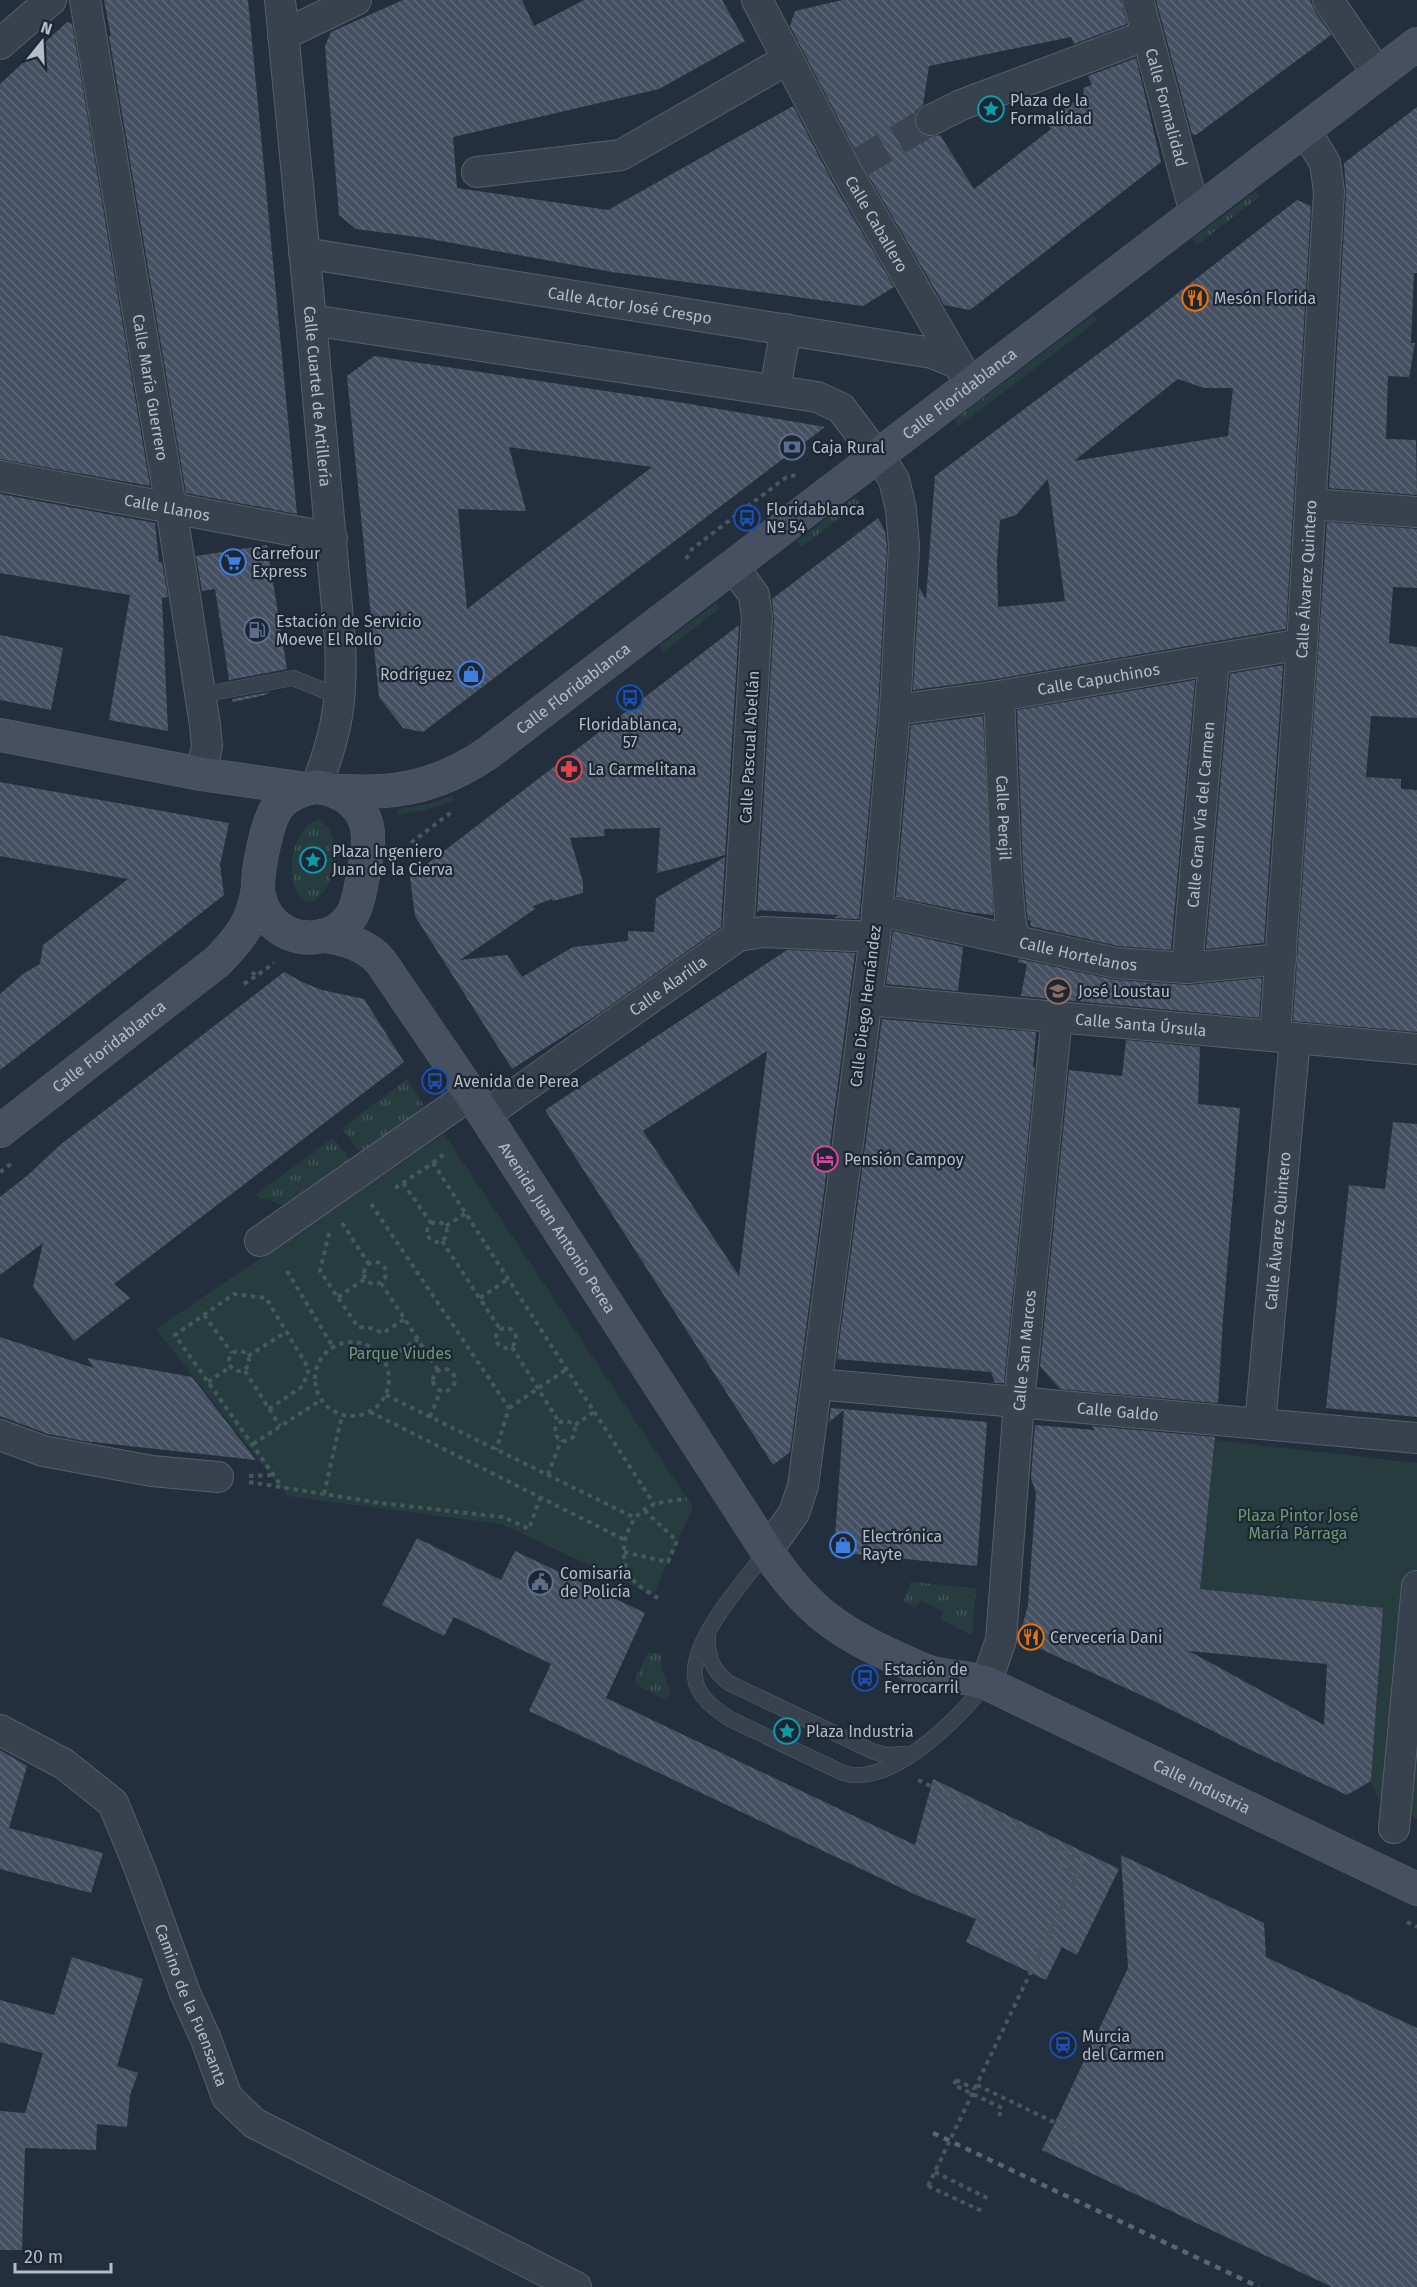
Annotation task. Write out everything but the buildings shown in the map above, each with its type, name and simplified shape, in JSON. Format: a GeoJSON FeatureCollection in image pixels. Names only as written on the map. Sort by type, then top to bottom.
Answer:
{"type":"FeatureCollection","features":[{"type":"Feature","properties":{"kind":"main road","name":"Calle Floridablanca"},"geometry":{"type":"LineString","coordinates":[[201,774],[319,789],[401,789],[425,784],[462,770],[488,753],[878,455],[964,373],[1195,213],[1417,45]]}},
{"type":"Feature","properties":{"kind":"main road"},"geometry":{"type":"LineString","coordinates":[[0,735],[201,774],[229,783],[247,792],[266,807],[270,820]]}},
{"type":"Feature","properties":{"kind":"main road"},"geometry":{"type":"LineString","coordinates":[[319,789],[352,801],[364,817],[368,844],[359,897],[353,914],[339,928],[308,936],[282,930],[268,917],[258,888],[270,820],[280,803],[288,797],[319,789]]}},
{"type":"Feature","properties":{"kind":"main road","name":"Calle Floridablanca"},"geometry":{"type":"LineString","coordinates":[[0,1131],[218,961],[250,921],[258,888]]}},
{"type":"Feature","properties":{"kind":"main road","name":"Calle Floridablanca"},"geometry":{"type":"LineString","coordinates":[[218,961],[265,939],[276,936],[308,936]]}},
{"type":"Feature","properties":{"kind":"main road","name":"Avenida Juan Antonio Perea"},"geometry":{"type":"LineString","coordinates":[[308,936],[350,942],[375,955],[478,1105],[767,1551]]}},
{"type":"Feature","properties":{"kind":"main road"},"geometry":{"type":"LineString","coordinates":[[767,1551],[802,1598],[814,1610],[845,1632],[874,1648],[920,1668],[986,1683]]}},
{"type":"Feature","properties":{"kind":"main road","name":"Calle Industria"},"geometry":{"type":"LineString","coordinates":[[986,1683],[1417,1889]]}},
{"type":"Feature","properties":{"kind":"street"},"geometry":{"type":"LineString","coordinates":[[0,44],[51,0]]}},
{"type":"Feature","properties":{"kind":"street","name":"Calle María Guerrero"},"geometry":{"type":"LineString","coordinates":[[86,0],[171,507],[200,695],[207,746],[201,774]]}},
{"type":"Feature","properties":{"kind":"street","name":"Calle Cuartel de Artillería"},"geometry":{"type":"LineString","coordinates":[[280,0],[332,538],[342,676],[335,731],[319,789]]}},
{"type":"Feature","properties":{"kind":"street"},"geometry":{"type":"LineString","coordinates":[[283,35],[356,0]]}},
{"type":"Feature","properties":{"kind":"street","name":"Calle Caballero"},"geometry":{"type":"LineString","coordinates":[[757,0],[788,59],[854,169],[964,373]]}},
{"type":"Feature","properties":{"kind":"street","name":"Calle Formalidad"},"geometry":{"type":"LineString","coordinates":[[1138,0],[1195,213]]}},
{"type":"Feature","properties":{"kind":"street"},"geometry":{"type":"LineString","coordinates":[[1328,0],[1378,74]]}},
{"type":"Feature","properties":{"kind":"street"},"geometry":{"type":"LineString","coordinates":[[931,120],[961,105],[1147,35]]}},
{"type":"Feature","properties":{"kind":"street"},"geometry":{"type":"LineString","coordinates":[[477,172],[621,155],[788,59]]}},
{"type":"Feature","properties":{"kind":"street","name":"Calle Álvarez Quintero"},"geometry":{"type":"LineString","coordinates":[[1260,1424],[1285,1037],[1281,959],[1311,504],[1329,180],[1322,156],[1305,130]]}},
{"type":"Feature","properties":{"kind":"street","name":"Calle Actor José Crespo"},"geometry":{"type":"LineString","coordinates":[[304,253],[932,353],[964,373]]}},
{"type":"Feature","properties":{"kind":"street"},"geometry":{"type":"LineString","coordinates":[[311,320],[817,397],[841,408],[878,455]]}},
{"type":"Feature","properties":{"kind":"street"},"geometry":{"type":"LineString","coordinates":[[776,389],[786,329]]}},
{"type":"Feature","properties":{"kind":"street","name":"Calle Diego Hernández"},"geometry":{"type":"LineString","coordinates":[[767,1551],[794,1513],[803,1486],[876,923],[895,710],[903,527],[894,480],[878,455]]}},
{"type":"Feature","properties":{"kind":"street","name":"Calle Llanos"},"geometry":{"type":"LineString","coordinates":[[0,476],[332,538]]}},
{"type":"Feature","properties":{"kind":"street"},"geometry":{"type":"LineString","coordinates":[[1311,504],[1417,512]]}},
{"type":"Feature","properties":{"kind":"street","name":"Calle Pascual Abellán"},"geometry":{"type":"LineString","coordinates":[[733,566],[754,595],[757,618],[738,936]]}},
{"type":"Feature","properties":{"kind":"street","name":"Calle Capuchinos"},"geometry":{"type":"LineString","coordinates":[[895,710],[999,696],[1302,644]]}},
{"type":"Feature","properties":{"kind":"street","name":"Calle Gran Vía del Carmen"},"geometry":{"type":"LineString","coordinates":[[1187,968],[1214,659]]}},
{"type":"Feature","properties":{"kind":"street","name":"Calle Perejil"},"geometry":{"type":"LineString","coordinates":[[999,696],[1006,869],[1014,939]]}},
{"type":"Feature","properties":{"kind":"street","name":"Calle Alarilla"},"geometry":{"type":"LineString","coordinates":[[260,1241],[478,1105],[738,936],[876,923]]}},
{"type":"Feature","properties":{"kind":"street","name":"Calle Hortelanos"},"geometry":{"type":"LineString","coordinates":[[876,923],[1014,939],[1116,963],[1187,968],[1281,959]]}},
{"type":"Feature","properties":{"kind":"street","name":"Calle Santa Úrsula"},"geometry":{"type":"LineString","coordinates":[[866,1000],[1417,1049]]}},
{"type":"Feature","properties":{"kind":"street","name":"Calle San Marcos"},"geometry":{"type":"LineString","coordinates":[[986,1683],[1001,1640],[1019,1403],[1057,1016]]}},
{"type":"Feature","properties":{"kind":"street","name":"Calle Galdo"},"geometry":{"type":"LineString","coordinates":[[817,1384],[1417,1438]]}},
{"type":"Feature","properties":{"kind":"street"},"geometry":{"type":"LineString","coordinates":[[0,1435],[43,1450],[152,1472],[218,1477]]}},
{"type":"Feature","properties":{"kind":"street"},"geometry":{"type":"LineString","coordinates":[[1394,1828],[1417,1587]]}},
{"type":"Feature","properties":{"kind":"street","name":"Camino de la Fuensanta"},"geometry":{"type":"LineString","coordinates":[[0,1730],[64,1764],[113,1803],[140,1869],[184,1993],[205,2037],[227,2097],[254,2123],[576,2287]]}},
{"type":"Feature","properties":{"kind":"lane"},"geometry":{"type":"LineString","coordinates":[[200,695],[293,678],[340,697]]}},
{"type":"Feature","properties":{"kind":"lane"},"geometry":{"type":"LineString","coordinates":[[767,1551],[709,1629],[698,1651],[695,1677],[705,1698],[715,1709],[730,1719],[852,1776],[872,1774],[938,1736],[986,1683]]}},
{"type":"Feature","properties":{"kind":"lane"},"geometry":{"type":"LineString","coordinates":[[709,1629],[708,1654],[711,1664],[717,1674],[729,1683],[872,1751],[892,1755],[915,1751]]}},
{"type":"Feature","properties":{"kind":"path"},"geometry":{"type":"LineString","coordinates":[[387,1194],[433,1163],[654,1504]]}},
{"type":"Feature","properties":{"kind":"path"},"geometry":{"type":"LineString","coordinates":[[403,1183],[431,1223]]}},
{"type":"Feature","properties":{"kind":"path"},"geometry":{"type":"LineString","coordinates":[[362,1211],[379,1199]]}},
{"type":"Feature","properties":{"kind":"path"},"geometry":{"type":"LineString","coordinates":[[371,1204],[509,1408]]}},
{"type":"Feature","properties":{"kind":"path"},"geometry":{"type":"LineString","coordinates":[[446,1226],[466,1213]]}},
{"type":"Feature","properties":{"kind":"path"},"geometry":{"type":"LineString","coordinates":[[352,1217],[327,1233],[320,1271],[358,1327],[370,1328],[383,1333],[405,1319]]}},
{"type":"Feature","properties":{"kind":"path"},"geometry":{"type":"LineString","coordinates":[[439,1221],[446,1226],[447,1235],[442,1241],[434,1243],[427,1238],[426,1230],[431,1223],[439,1221]]}},
{"type":"Feature","properties":{"kind":"path"},"geometry":{"type":"LineString","coordinates":[[342,1223],[369,1264]]}},
{"type":"Feature","properties":{"kind":"path"},"geometry":{"type":"LineString","coordinates":[[442,1241],[500,1329]]}},
{"type":"Feature","properties":{"kind":"path"},"geometry":{"type":"LineString","coordinates":[[377,1263],[384,1267],[386,1276],[381,1283],[373,1284],[365,1279],[364,1271],[369,1264],[377,1263]]}},
{"type":"Feature","properties":{"kind":"path"},"geometry":{"type":"LineString","coordinates":[[287,1271],[333,1347]]}},
{"type":"Feature","properties":{"kind":"path"},"geometry":{"type":"LineString","coordinates":[[338,1297],[365,1279]]}},
{"type":"Feature","properties":{"kind":"path"},"geometry":{"type":"LineString","coordinates":[[480,1298],[508,1279]]}},
{"type":"Feature","properties":{"kind":"path"},"geometry":{"type":"LineString","coordinates":[[381,1283],[438,1370]]}},
{"type":"Feature","properties":{"kind":"path"},"geometry":{"type":"LineString","coordinates":[[269,1409],[303,1386],[309,1369],[266,1298],[234,1293],[175,1335],[282,1487],[502,1517],[529,1529],[540,1498]]}},
{"type":"Feature","properties":{"kind":"path"},"geometry":{"type":"LineString","coordinates":[[204,1314],[232,1353]]}},
{"type":"Feature","properties":{"kind":"path"},"geometry":{"type":"LineString","coordinates":[[508,1328],[515,1332],[516,1341],[512,1347],[503,1349],[496,1344],[495,1335],[500,1329],[508,1328]]}},
{"type":"Feature","properties":{"kind":"path"},"geometry":{"type":"LineString","coordinates":[[248,1356],[286,1332]]}},
{"type":"Feature","properties":{"kind":"path"},"geometry":{"type":"LineString","coordinates":[[385,1361],[418,1339]]}},
{"type":"Feature","properties":{"kind":"path"},"geometry":{"type":"LineString","coordinates":[[344,1342],[356,1342],[367,1345],[385,1361],[389,1372],[386,1395],[370,1412],[361,1416],[342,1415],[330,1409],[321,1400],[316,1389],[317,1365],[323,1355],[333,1347],[344,1342]]}},
{"type":"Feature","properties":{"kind":"path"},"geometry":{"type":"LineString","coordinates":[[512,1347],[560,1422]]}},
{"type":"Feature","properties":{"kind":"path"},"geometry":{"type":"LineString","coordinates":[[242,1351],[248,1356],[250,1364],[245,1371],[237,1372],[230,1367],[228,1359],[232,1353],[242,1351]]}},
{"type":"Feature","properties":{"kind":"path"},"geometry":{"type":"LineString","coordinates":[[208,1382],[230,1367]]}},
{"type":"Feature","properties":{"kind":"path"},"geometry":{"type":"LineString","coordinates":[[446,1369],[453,1374],[454,1382],[450,1389],[441,1390],[434,1385],[433,1377],[438,1370],[446,1369]]}},
{"type":"Feature","properties":{"kind":"path"},"geometry":{"type":"LineString","coordinates":[[496,1450],[509,1408],[567,1369]]}},
{"type":"Feature","properties":{"kind":"path"},"geometry":{"type":"LineString","coordinates":[[245,1371],[280,1426]]}},
{"type":"Feature","properties":{"kind":"path"},"geometry":{"type":"LineString","coordinates":[[430,1417],[441,1390]]}},
{"type":"Feature","properties":{"kind":"path"},"geometry":{"type":"LineString","coordinates":[[386,1395],[635,1518]]}},
{"type":"Feature","properties":{"kind":"path"},"geometry":{"type":"LineString","coordinates":[[252,1444],[321,1400]]}},
{"type":"Feature","properties":{"kind":"path"},"geometry":{"type":"LineString","coordinates":[[370,1412],[625,1540]]}},
{"type":"Feature","properties":{"kind":"path"},"geometry":{"type":"LineString","coordinates":[[575,1425],[594,1412]]}},
{"type":"Feature","properties":{"kind":"path"},"geometry":{"type":"LineString","coordinates":[[324,1494],[342,1415]]}},
{"type":"Feature","properties":{"kind":"path"},"geometry":{"type":"LineString","coordinates":[[568,1420],[575,1425],[576,1433],[571,1440],[563,1442],[556,1437],[555,1428],[560,1422],[568,1420]]}},
{"type":"Feature","properties":{"kind":"path"},"geometry":{"type":"LineString","coordinates":[[548,1475],[561,1440]]}},
{"type":"Feature","properties":{"kind":"path"},"geometry":{"type":"LineString","coordinates":[[658,1598],[634,1581],[627,1568],[624,1552],[625,1540],[635,1518],[644,1510],[654,1504],[687,1499]]}},
{"type":"Feature","properties":{"kind":"path"},"geometry":{"type":"LineString","coordinates":[[624,1552],[668,1562],[675,1553],[677,1541],[644,1510]]}},
{"type":"Feature","properties":{"kind":"path"},"geometry":{"type":"LineString","coordinates":[[918,1780],[1084,1861],[928,2186],[984,2212]]}},
{"type":"Feature","properties":{"kind":"path"},"geometry":{"type":"LineString","coordinates":[[1059,1866],[1078,1875]]}},
{"type":"Feature","properties":{"kind":"path"},"geometry":{"type":"LineString","coordinates":[[999,2115],[1002,2108],[954,2085],[956,2080],[1076,2133],[1069,2149]]}},
{"type":"Feature","properties":{"kind":"path"},"geometry":{"type":"LineString","coordinates":[[935,2172],[991,2200]]}},
{"type":"Feature","properties":{"kind":"green space"},"geometry":{"type":"Polygon","coordinates":[[[1256,191],[1260,196],[1197,245],[1192,239],[1256,191]]]}},
{"type":"Feature","properties":{"kind":"green space"},"geometry":{"type":"Polygon","coordinates":[[[1093,315],[1098,320],[959,426],[954,420],[1093,315]]]}},
{"type":"Feature","properties":{"kind":"green space"},"geometry":{"type":"Polygon","coordinates":[[[855,497],[860,502],[802,547],[797,541],[855,497]]]}},
{"type":"Feature","properties":{"kind":"green space"},"geometry":{"type":"Polygon","coordinates":[[[716,603],[720,608],[663,652],[659,646],[716,603]]]}},
{"type":"Feature","properties":{"kind":"green space"},"geometry":{"type":"Polygon","coordinates":[[[452,796],[454,800],[426,810],[398,815],[397,809],[426,805],[452,796]]]}},
{"type":"Feature","properties":{"kind":"green space"},"geometry":{"type":"Polygon","coordinates":[[[319,820],[328,827],[333,837],[334,864],[325,889],[318,898],[308,903],[294,886],[293,859],[301,833],[309,825],[319,820]]]}},
{"type":"Feature","properties":{"kind":"green space"},"geometry":{"type":"Polygon","coordinates":[[[407,1079],[427,1111],[362,1155],[342,1128],[407,1079]]]}},
{"type":"Feature","properties":{"kind":"green space","name":"Parque Viudes"},"geometry":{"type":"Polygon","coordinates":[[[444,1134],[693,1507],[653,1595],[501,1524],[287,1496],[156,1329],[444,1134]]]}},
{"type":"Feature","properties":{"kind":"green space"},"geometry":{"type":"Polygon","coordinates":[[[333,1138],[352,1161],[285,1207],[268,1199],[260,1199],[256,1194],[333,1138]]]}},
{"type":"Feature","properties":{"kind":"green space","name":"Plaza Pintor José María Párraga"},"geometry":{"type":"Polygon","coordinates":[[[1215,1440],[1417,1463],[1417,1819],[1378,1799],[1371,1781],[1383,1608],[1200,1589],[1215,1440]]]}},
{"type":"Feature","properties":{"kind":"green space"},"geometry":{"type":"Polygon","coordinates":[[[911,1582],[976,1588],[972,1635],[940,1619],[944,1612],[921,1600],[916,1608],[903,1602],[911,1582]]]}},
{"type":"Feature","properties":{"kind":"green space"},"geometry":{"type":"Polygon","coordinates":[[[648,1653],[661,1653],[662,1669],[671,1694],[664,1699],[635,1684],[635,1679],[648,1653]]]}},
{"type":"Feature","properties":{"kind":"tunnel"},"geometry":{"type":"LineString","coordinates":[[859,163],[931,120]]}},
{"type":"Feature","properties":{"kind":"railway"},"geometry":{"type":"LineString","coordinates":[[933,2133],[1259,2287]]}},
{"type":"Feature","properties":{"kind":"place","name":"Plaza de la Formalidad"},"geometry":{"type":"Point","coordinates":[991,109]}},
{"type":"Feature","properties":{"kind":"place","name":"Mesón Florida"},"geometry":{"type":"Point","coordinates":[1195,298]}},
{"type":"Feature","properties":{"kind":"place","name":"Caja Rural"},"geometry":{"type":"Point","coordinates":[792,447]}},
{"type":"Feature","properties":{"kind":"place","name":"Floridablanca Nº 54"},"geometry":{"type":"Point","coordinates":[747,518]}},
{"type":"Feature","properties":{"kind":"place","name":"Carrefour Express"},"geometry":{"type":"Point","coordinates":[233,562]}},
{"type":"Feature","properties":{"kind":"place","name":"Estación de Servicio Moeve El Rollo"},"geometry":{"type":"Point","coordinates":[257,630]}},
{"type":"Feature","properties":{"kind":"place","name":"Rodríguez"},"geometry":{"type":"Point","coordinates":[471,674]}},
{"type":"Feature","properties":{"kind":"place","name":"Floridablanca, 57"},"geometry":{"type":"Point","coordinates":[630,698]}},
{"type":"Feature","properties":{"kind":"place","name":"La Carmelitana"},"geometry":{"type":"Point","coordinates":[569,769]}},
{"type":"Feature","properties":{"kind":"place","name":"Plaza Ingeniero Juan de la Cierva"},"geometry":{"type":"Point","coordinates":[313,860]}},
{"type":"Feature","properties":{"kind":"place","name":"José Loustau"},"geometry":{"type":"Point","coordinates":[1058,991]}},
{"type":"Feature","properties":{"kind":"place","name":"Avenida de Perea"},"geometry":{"type":"Point","coordinates":[435,1081]}},
{"type":"Feature","properties":{"kind":"place","name":"Pensión Campoy"},"geometry":{"type":"Point","coordinates":[825,1159]}},
{"type":"Feature","properties":{"kind":"place","name":"Electrónica Rayte"},"geometry":{"type":"Point","coordinates":[843,1545]}},
{"type":"Feature","properties":{"kind":"place","name":"Comisaría de Policía"},"geometry":{"type":"Point","coordinates":[540,1582]}},
{"type":"Feature","properties":{"kind":"place","name":"Cervecería Dani"},"geometry":{"type":"Point","coordinates":[1031,1637]}},
{"type":"Feature","properties":{"kind":"place","name":"Estación de Ferrocarril"},"geometry":{"type":"Point","coordinates":[865,1678]}},
{"type":"Feature","properties":{"kind":"place","name":"Plaza Industria"},"geometry":{"type":"Point","coordinates":[787,1731]}},
{"type":"Feature","properties":{"kind":"place","name":"Murcia del Carmen"},"geometry":{"type":"Point","coordinates":[1063,2045]}}]}
